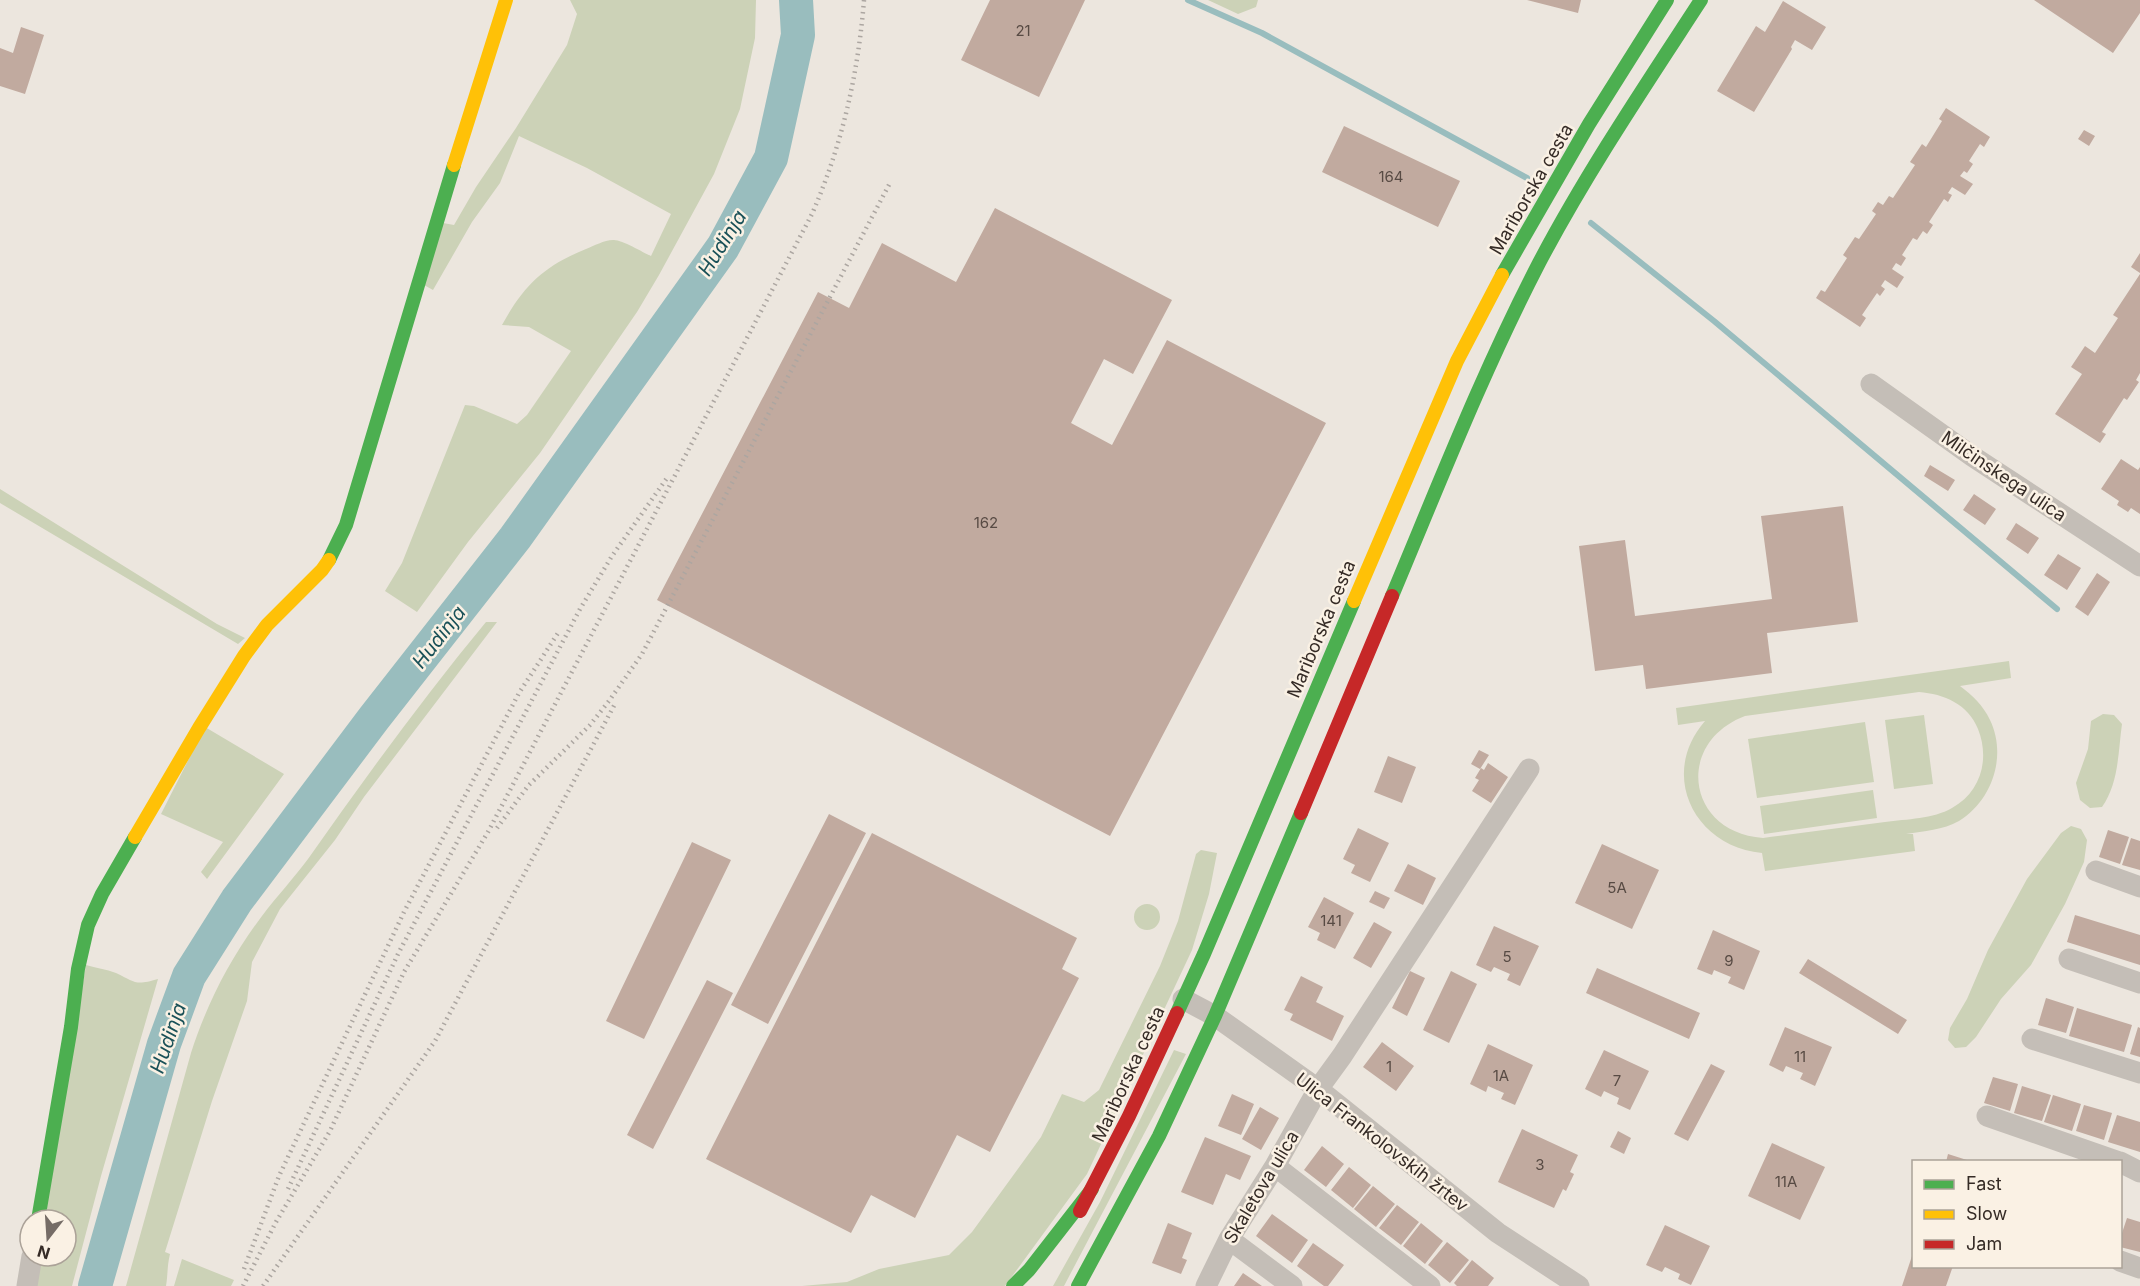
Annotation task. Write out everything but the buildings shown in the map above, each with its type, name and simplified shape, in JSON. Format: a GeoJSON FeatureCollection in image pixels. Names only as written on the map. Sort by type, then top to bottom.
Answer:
{"type":"FeatureCollection","features":[{"type":"Feature","properties":{"kind":"main road"},"geometry":{"type":"LineString","coordinates":[[40,1208],[71,1027],[78,969],[88,925],[102,894],[136,833],[244,656],[267,625],[322,570],[334,552],[346,525],[506,0]]}},
{"type":"Feature","properties":{"kind":"main road","name":"Mariborska cesta"},"geometry":{"type":"LineString","coordinates":[[1042,1276],[1092,1189],[1129,1116],[1183,999],[1457,361],[1482,311],[1547,196],[1667,0]]}},
{"type":"Feature","properties":{"kind":"main road"},"geometry":{"type":"LineString","coordinates":[[1078,1286],[1159,1136],[1215,1016],[1507,327],[1557,230],[1613,135],[1701,0]]}},
{"type":"Feature","properties":{"kind":"main road"},"geometry":{"type":"LineString","coordinates":[[1012,1286],[1029,1270],[1092,1189]]}},
{"type":"Feature","properties":{"kind":"street","name":"Milčinskega ulica"},"geometry":{"type":"LineString","coordinates":[[1871,384],[1972,456],[2140,566]]}},
{"type":"Feature","properties":{"kind":"street","name":"Skaletova ulica"},"geometry":{"type":"LineString","coordinates":[[1206,1286],[1229,1239],[1275,1166],[1318,1089],[1342,1056],[1529,768]]}},
{"type":"Feature","properties":{"kind":"street"},"geometry":{"type":"LineString","coordinates":[[2096,871],[2140,887]]}},
{"type":"Feature","properties":{"kind":"street"},"geometry":{"type":"LineString","coordinates":[[2069,959],[2140,983]]}},
{"type":"Feature","properties":{"kind":"street","name":"Ulica Frankolovskih žrtev"},"geometry":{"type":"LineString","coordinates":[[1183,999],[1215,1016],[1318,1089],[1498,1233],[1579,1286]]}},
{"type":"Feature","properties":{"kind":"street"},"geometry":{"type":"LineString","coordinates":[[2032,1039],[2140,1073]]}},
{"type":"Feature","properties":{"kind":"street"},"geometry":{"type":"LineString","coordinates":[[1987,1116],[2114,1160]]}},
{"type":"Feature","properties":{"kind":"street"},"geometry":{"type":"LineString","coordinates":[[2122,1163],[2140,1173]]}},
{"type":"Feature","properties":{"kind":"street"},"geometry":{"type":"LineString","coordinates":[[1275,1166],[1430,1286]]}},
{"type":"Feature","properties":{"kind":"street"},"geometry":{"type":"LineString","coordinates":[[1229,1239],[1292,1286]]}},
{"type":"Feature","properties":{"kind":"street"},"geometry":{"type":"LineString","coordinates":[[2122,1261],[2140,1268]]}},
{"type":"Feature","properties":{"kind":"street"},"geometry":{"type":"LineString","coordinates":[[27,1286],[30,1268]]}},
{"type":"Feature","properties":{"kind":"green space"},"geometry":{"type":"Polygon","coordinates":[[[570,0],[756,0],[755,38],[740,109],[714,174],[637,312],[540,453],[468,542],[417,612],[385,591],[402,563],[465,405],[474,406],[517,424],[527,415],[571,351],[529,327],[502,325],[510,311],[536,278],[558,262],[599,243],[617,240],[651,256],[671,214],[587,168],[519,136],[500,183],[472,222],[433,290],[424,285],[443,223],[454,225],[567,45],[577,14],[570,0]]]}},
{"type":"Feature","properties":{"kind":"green space"},"geometry":{"type":"Polygon","coordinates":[[[1208,0],[1258,0],[1256,7],[1238,14],[1208,0]]]}},
{"type":"Feature","properties":{"kind":"green space"},"geometry":{"type":"Polygon","coordinates":[[[0,489],[217,624],[245,638],[238,644],[0,503],[0,489]]]}},
{"type":"Feature","properties":{"kind":"green space"},"geometry":{"type":"Polygon","coordinates":[[[486,622],[497,622],[364,797],[335,840],[280,909],[252,962],[247,1001],[212,1101],[165,1252],[170,1254],[166,1286],[126,1286],[191,1053],[204,1016],[221,981],[262,916],[308,859],[417,709],[486,622]]]}},
{"type":"Feature","properties":{"kind":"green space"},"geometry":{"type":"Polygon","coordinates":[[[2009,661],[2011,678],[1960,686],[1977,701],[1990,720],[1997,748],[1994,776],[1981,801],[1971,812],[1959,821],[1946,826],[1906,834],[1913,834],[1915,851],[1765,871],[1762,853],[1738,848],[1718,837],[1702,823],[1691,805],[1685,785],[1685,764],[1691,742],[1705,721],[1678,725],[1676,708],[2009,661]],[[1919,692],[1745,716],[1722,729],[1707,746],[1699,765],[1699,785],[1705,804],[1718,821],[1737,832],[1763,838],[1920,818],[1945,812],[1962,801],[1976,784],[1983,763],[1982,740],[1974,720],[1962,707],[1946,698],[1919,692]]]}},
{"type":"Feature","properties":{"kind":"green space"},"geometry":{"type":"Polygon","coordinates":[[[2103,714],[2114,715],[2122,724],[2115,778],[2102,807],[2090,808],[2080,800],[2076,783],[2088,749],[2091,721],[2103,714]]]}},
{"type":"Feature","properties":{"kind":"green space"},"geometry":{"type":"Polygon","coordinates":[[[1924,715],[1933,784],[1894,789],[1885,720],[1924,715]]]}},
{"type":"Feature","properties":{"kind":"green space"},"geometry":{"type":"Polygon","coordinates":[[[1865,722],[1874,782],[1757,798],[1748,739],[1865,722]]]}},
{"type":"Feature","properties":{"kind":"green space"},"geometry":{"type":"Polygon","coordinates":[[[205,727],[284,774],[207,879],[201,872],[223,842],[161,814],[205,727]]]}},
{"type":"Feature","properties":{"kind":"green space"},"geometry":{"type":"Polygon","coordinates":[[[1873,790],[1877,818],[1764,834],[1760,806],[1873,790]]]}},
{"type":"Feature","properties":{"kind":"green space"},"geometry":{"type":"Polygon","coordinates":[[[2071,826],[2081,829],[2087,840],[2084,862],[2065,904],[2031,965],[2001,999],[1976,1037],[1966,1047],[1955,1048],[1948,1040],[1950,1028],[1967,999],[1988,950],[2027,879],[2061,833],[2071,826]]]}},
{"type":"Feature","properties":{"kind":"green space"},"geometry":{"type":"Polygon","coordinates":[[[1201,850],[1217,853],[1209,894],[1192,950],[1087,1174],[1005,1286],[802,1286],[847,1282],[879,1269],[949,1255],[972,1232],[1041,1137],[1062,1094],[1084,1102],[1099,1090],[1160,966],[1178,921],[1196,854],[1201,850]]]}},
{"type":"Feature","properties":{"kind":"green space"},"geometry":{"type":"Polygon","coordinates":[[[1147,904],[1156,908],[1160,917],[1156,926],[1147,930],[1138,926],[1134,917],[1138,908],[1147,904]]]}},
{"type":"Feature","properties":{"kind":"green space"},"geometry":{"type":"Polygon","coordinates":[[[86,965],[136,982],[158,979],[78,1263],[78,1208],[45,1208],[86,965]]]}},
{"type":"Feature","properties":{"kind":"green space"},"geometry":{"type":"Polygon","coordinates":[[[1174,1050],[1186,1054],[1064,1286],[1053,1286],[1100,1202],[1174,1050]]]}},
{"type":"Feature","properties":{"kind":"green space"},"geometry":{"type":"Polygon","coordinates":[[[182,1259],[234,1280],[231,1286],[174,1286],[182,1259]]]}},
{"type":"Feature","properties":{"kind":"green space"},"geometry":{"type":"Polygon","coordinates":[[[35,1268],[77,1268],[72,1286],[32,1286],[35,1268]]]}},
{"type":"Feature","properties":{"kind":"waterway","name":"Hudinja"},"geometry":{"type":"LineString","coordinates":[[95,1286],[164,1044],[189,976],[237,900],[374,718],[515,538],[723,247],[771,158],[798,35],[796,0]]}},
{"type":"Feature","properties":{"kind":"waterway"},"geometry":{"type":"LineString","coordinates":[[1188,0],[1262,33],[1527,178]]}},
{"type":"Feature","properties":{"kind":"waterway"},"geometry":{"type":"LineString","coordinates":[[1591,223],[1714,321],[2057,609]]}},
{"type":"Feature","properties":{"kind":"railway"},"geometry":{"type":"LineString","coordinates":[[243,1286],[276,1222],[330,1131],[404,972],[488,832],[812,214],[832,162],[847,109],[858,55],[864,0]]}},
{"type":"Feature","properties":{"kind":"railway"},"geometry":{"type":"LineString","coordinates":[[497,828],[528,786],[590,725],[642,654],[891,181]]}},
{"type":"Feature","properties":{"kind":"railway"},"geometry":{"type":"LineString","coordinates":[[288,1189],[398,954],[580,609],[612,556],[667,478]]}},
{"type":"Feature","properties":{"kind":"railway"},"geometry":{"type":"LineString","coordinates":[[244,1269],[279,1176],[404,912],[519,693],[560,630]]}},
{"type":"Feature","properties":{"kind":"railway"},"geometry":{"type":"LineString","coordinates":[[263,1286],[435,1041],[616,702]]}},
{"type":"Feature","properties":{"kind":"traffic: fast"},"geometry":{"type":"LineString","coordinates":[[1502,275],[1589,124],[1667,0]]}},
{"type":"Feature","properties":{"kind":"traffic: fast"},"geometry":{"type":"LineString","coordinates":[[1392,596],[1480,386],[1539,263],[1597,162],[1701,0]]}},
{"type":"Feature","properties":{"kind":"traffic: fast"},"geometry":{"type":"LineString","coordinates":[[329,560],[346,525],[454,165]]}},
{"type":"Feature","properties":{"kind":"traffic: fast"},"geometry":{"type":"LineString","coordinates":[[1177,1013],[1354,601]]}},
{"type":"Feature","properties":{"kind":"traffic: fast"},"geometry":{"type":"LineString","coordinates":[[1078,1286],[1159,1136],[1215,1016],[1301,813]]}},
{"type":"Feature","properties":{"kind":"traffic: fast"},"geometry":{"type":"LineString","coordinates":[[40,1208],[71,1027],[78,969],[88,925],[102,894],[135,837]]}},
{"type":"Feature","properties":{"kind":"traffic: fast"},"geometry":{"type":"LineString","coordinates":[[1013,1286],[1029,1270],[1092,1189]]}},
{"type":"Feature","properties":{"kind":"traffic: slow"},"geometry":{"type":"LineString","coordinates":[[454,165],[506,0]]}},
{"type":"Feature","properties":{"kind":"traffic: slow"},"geometry":{"type":"LineString","coordinates":[[1354,601],[1457,361],[1502,275]]}},
{"type":"Feature","properties":{"kind":"traffic: slow"},"geometry":{"type":"LineString","coordinates":[[135,837],[244,656],[267,625],[322,570],[329,560]]}},
{"type":"Feature","properties":{"kind":"traffic: jam"},"geometry":{"type":"LineString","coordinates":[[1301,813],[1392,596]]}},
{"type":"Feature","properties":{"kind":"traffic: jam"},"geometry":{"type":"LineString","coordinates":[[1080,1211],[1129,1116],[1177,1013]]}}]}
